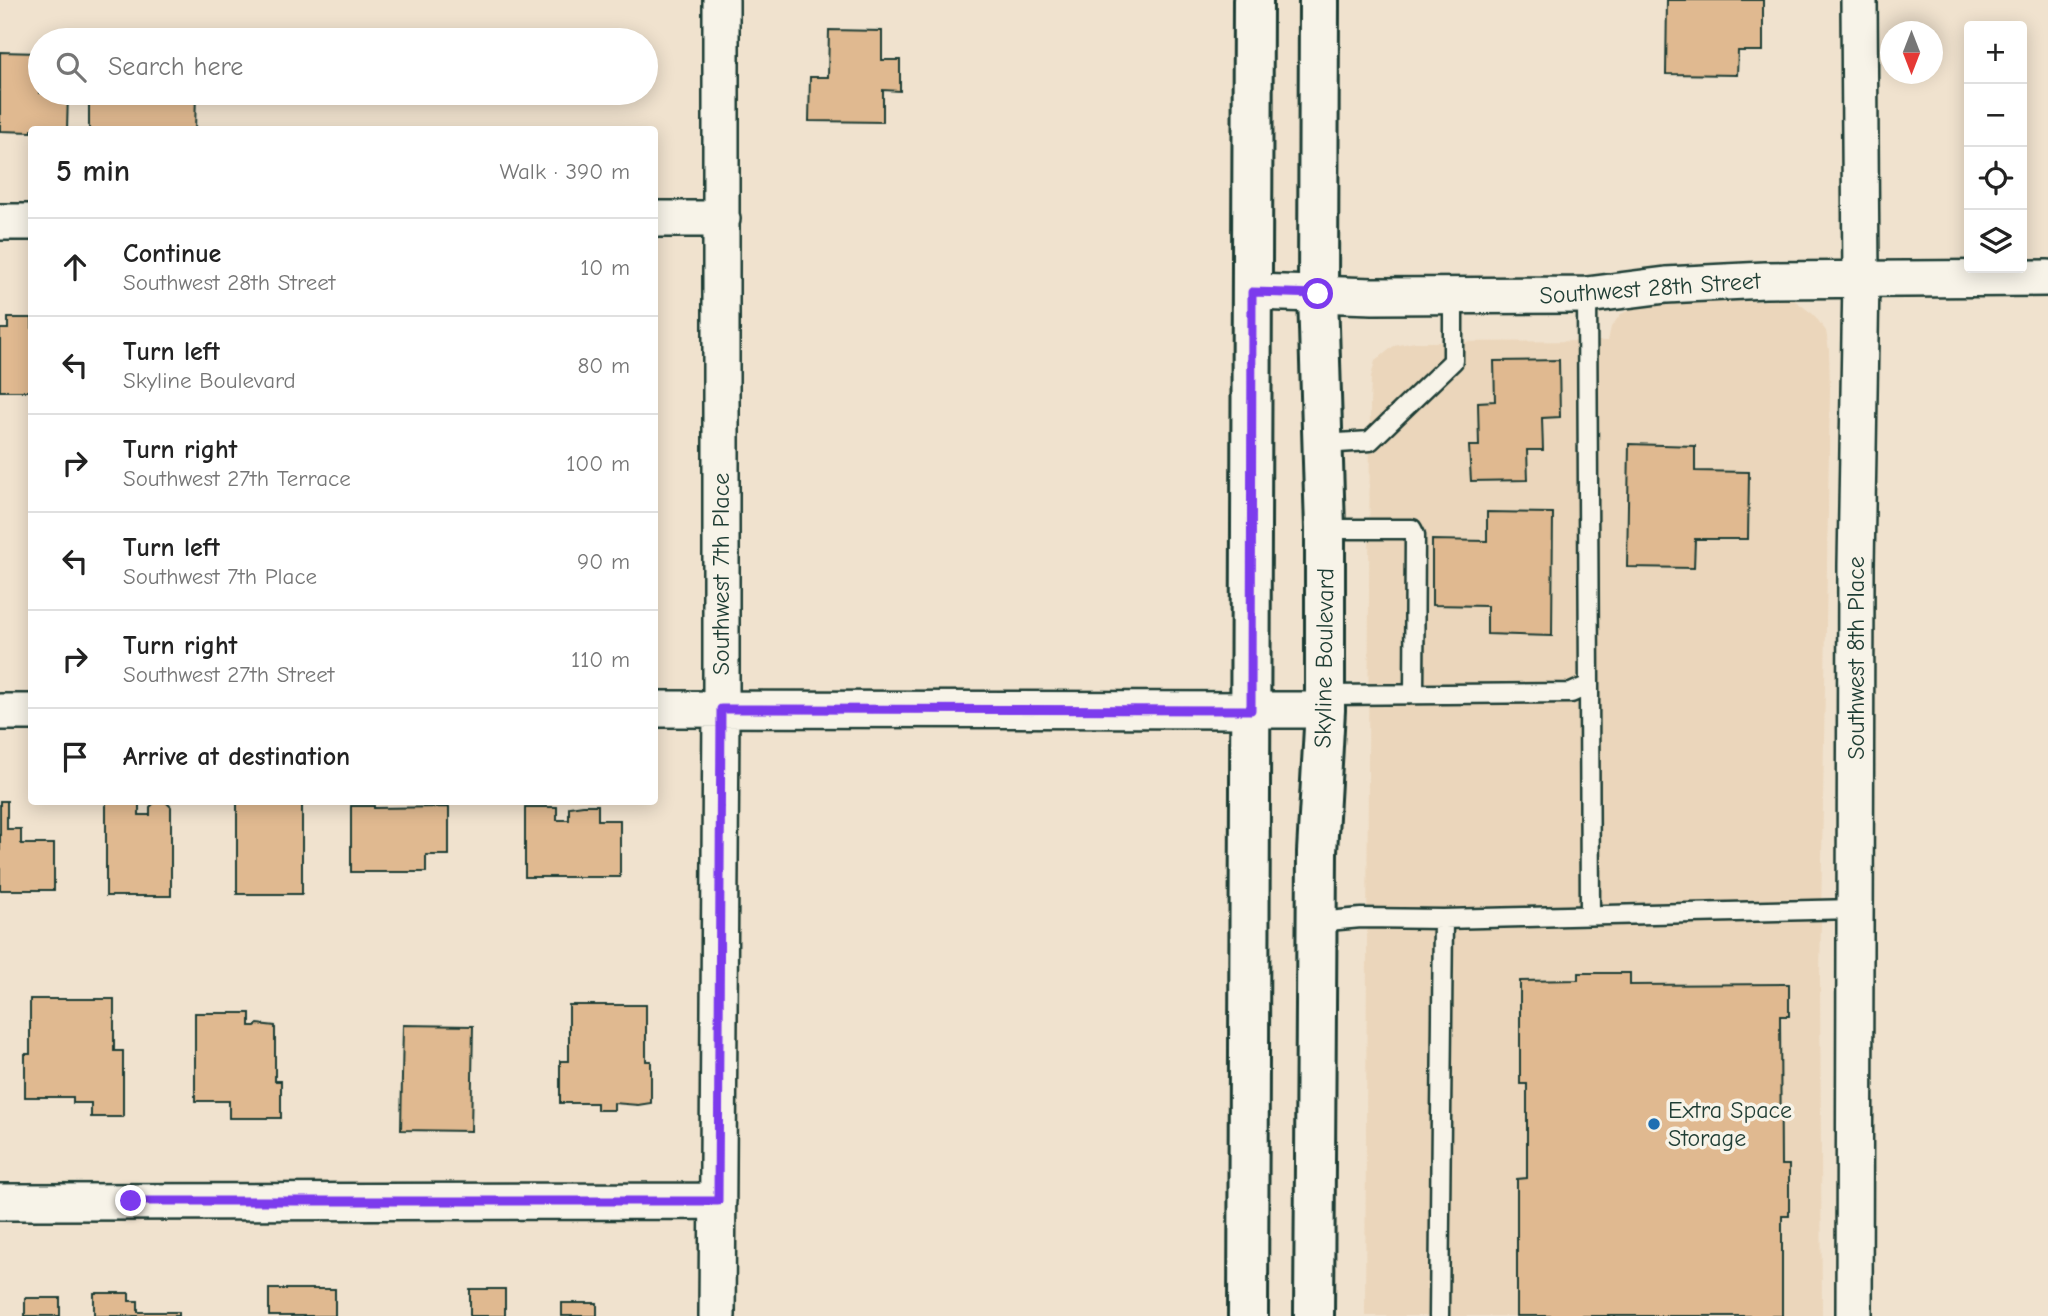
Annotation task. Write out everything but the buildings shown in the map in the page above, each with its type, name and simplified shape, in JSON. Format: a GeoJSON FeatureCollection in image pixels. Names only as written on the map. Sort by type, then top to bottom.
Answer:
{"type":"FeatureCollection","features":[{"type":"Feature","properties":{"kind":"street","name":"Southwest 7th Place"},"geometry":{"type":"LineString","coordinates":[[717,1316],[721,709],[721,0]]}},
{"type":"Feature","properties":{"kind":"street"},"geometry":{"type":"LineString","coordinates":[[1248,1316],[1253,0]]}},
{"type":"Feature","properties":{"kind":"street","name":"Skyline Boulevard"},"geometry":{"type":"LineString","coordinates":[[1314,1316],[1317,852],[1325,702],[1325,529],[1318,294],[1319,0]]}},
{"type":"Feature","properties":{"kind":"street","name":"Southwest 8th Place"},"geometry":{"type":"LineString","coordinates":[[1854,1316],[1856,579],[1861,279],[1859,0]]}},
{"type":"Feature","properties":{"kind":"street"},"geometry":{"type":"LineString","coordinates":[[658,219],[722,219]]}},
{"type":"Feature","properties":{"kind":"street"},"geometry":{"type":"LineString","coordinates":[[0,222],[28,222]]}},
{"type":"Feature","properties":{"kind":"street","name":"Southwest 28th Street"},"geometry":{"type":"LineString","coordinates":[[1252,292],[1454,296],[1587,295],[1666,285],[1765,280],[2048,278]]}},
{"type":"Feature","properties":{"kind":"street"},"geometry":{"type":"LineString","coordinates":[[658,709],[1251,710],[1325,702]]}},
{"type":"Feature","properties":{"kind":"street"},"geometry":{"type":"LineString","coordinates":[[0,712],[28,712]]}},
{"type":"Feature","properties":{"kind":"street"},"geometry":{"type":"LineString","coordinates":[[0,1202],[718,1201]]}},
{"type":"Feature","properties":{"kind":"lane"},"geometry":{"type":"LineString","coordinates":[[1587,295],[1590,915]]}},
{"type":"Feature","properties":{"kind":"lane"},"geometry":{"type":"LineString","coordinates":[[1323,444],[1370,441],[1454,361],[1454,296]]}},
{"type":"Feature","properties":{"kind":"lane"},"geometry":{"type":"LineString","coordinates":[[1325,529],[1412,529],[1415,535],[1421,694]]}},
{"type":"Feature","properties":{"kind":"lane"},"geometry":{"type":"LineString","coordinates":[[1325,702],[1421,694],[1572,693],[1588,685]]}},
{"type":"Feature","properties":{"kind":"lane"},"geometry":{"type":"LineString","coordinates":[[1317,922],[1361,918],[1443,919],[1855,909]]}},
{"type":"Feature","properties":{"kind":"lane"},"geometry":{"type":"LineString","coordinates":[[1439,1316],[1443,919]]}},
{"type":"Feature","properties":{"kind":"shaded area"},"geometry":{"type":"Polygon","coordinates":[[[1793,299],[1814,315],[1826,331],[1829,350],[1820,978],[1822,1316],[1365,1316],[1370,405],[1371,377],[1375,361],[1394,346],[1415,342],[1608,341],[1611,327],[1621,314],[1638,306],[1793,299]]]}},
{"type":"Feature","properties":{"kind":"place","name":"Extra Space Storage"},"geometry":{"type":"Point","coordinates":[1654,1124]}},
{"type":"Feature","properties":{"kind":"route"},"geometry":{"type":"LineString","coordinates":[[131,1201],[718,1201],[721,709],[1251,710],[1252,292],[1318,294]]}}]}
